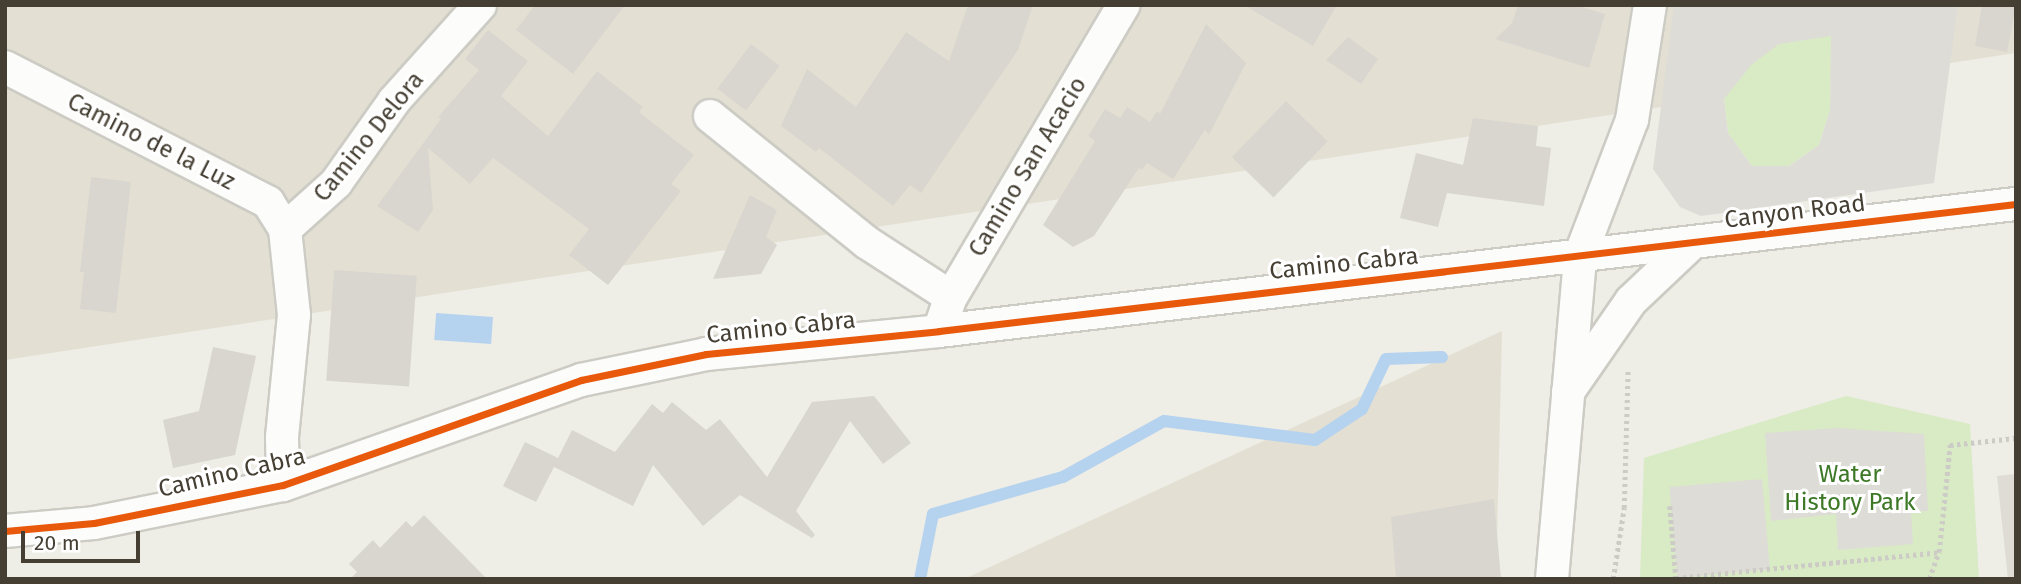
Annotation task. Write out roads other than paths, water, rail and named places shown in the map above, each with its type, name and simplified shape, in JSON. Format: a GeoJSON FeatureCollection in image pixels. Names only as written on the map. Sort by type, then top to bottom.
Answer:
{"type":"FeatureCollection","features":[{"type":"Feature","properties":{"kind":"street","name":"Camino Delora"},"geometry":{"type":"LineString","coordinates":[[285,229],[336,183],[394,101],[480,5]]}},
{"type":"Feature","properties":{"kind":"street","name":"Camino San Acacio"},"geometry":{"type":"LineString","coordinates":[[939,331],[951,297],[1124,5]]}},
{"type":"Feature","properties":{"kind":"street"},"geometry":{"type":"LineString","coordinates":[[1552,579],[1580,256],[1632,120],[1650,5]]}},
{"type":"Feature","properties":{"kind":"street","name":"Camino de la Luz"},"geometry":{"type":"LineString","coordinates":[[5,67],[268,202],[285,229]]}},
{"type":"Feature","properties":{"kind":"street"},"geometry":{"type":"LineString","coordinates":[[710,116],[866,242],[951,297]]}},
{"type":"Feature","properties":{"kind":"street","name":"Canyon Road"},"geometry":{"type":"LineString","coordinates":[[1580,256],[2016,204]]}},
{"type":"Feature","properties":{"kind":"street"},"geometry":{"type":"LineString","coordinates":[[283,485],[282,437],[294,315],[285,229]]}},
{"type":"Feature","properties":{"kind":"street"},"geometry":{"type":"LineString","coordinates":[[1567,393],[1631,300],[1691,244]]}},
{"type":"Feature","properties":{"kind":"street","name":"Camino Cabra"},"geometry":{"type":"LineString","coordinates":[[5,531],[94,523],[283,485],[581,380],[706,354],[939,331],[1580,256]]}},
{"type":"Feature","properties":{"kind":"water"},"geometry":{"type":"Polygon","coordinates":[[[436,313],[493,317],[491,344],[434,340],[436,313]]]}},
{"type":"Feature","properties":{"kind":"waterway"},"geometry":{"type":"LineString","coordinates":[[920,579],[933,514],[1063,477],[1164,421],[1315,440],[1362,409],[1386,359],[1442,357]]}},
{"type":"Feature","properties":{"kind":"park label","name":"Water History Park"},"geometry":{"type":"Point","coordinates":[1850,489]}}]}
